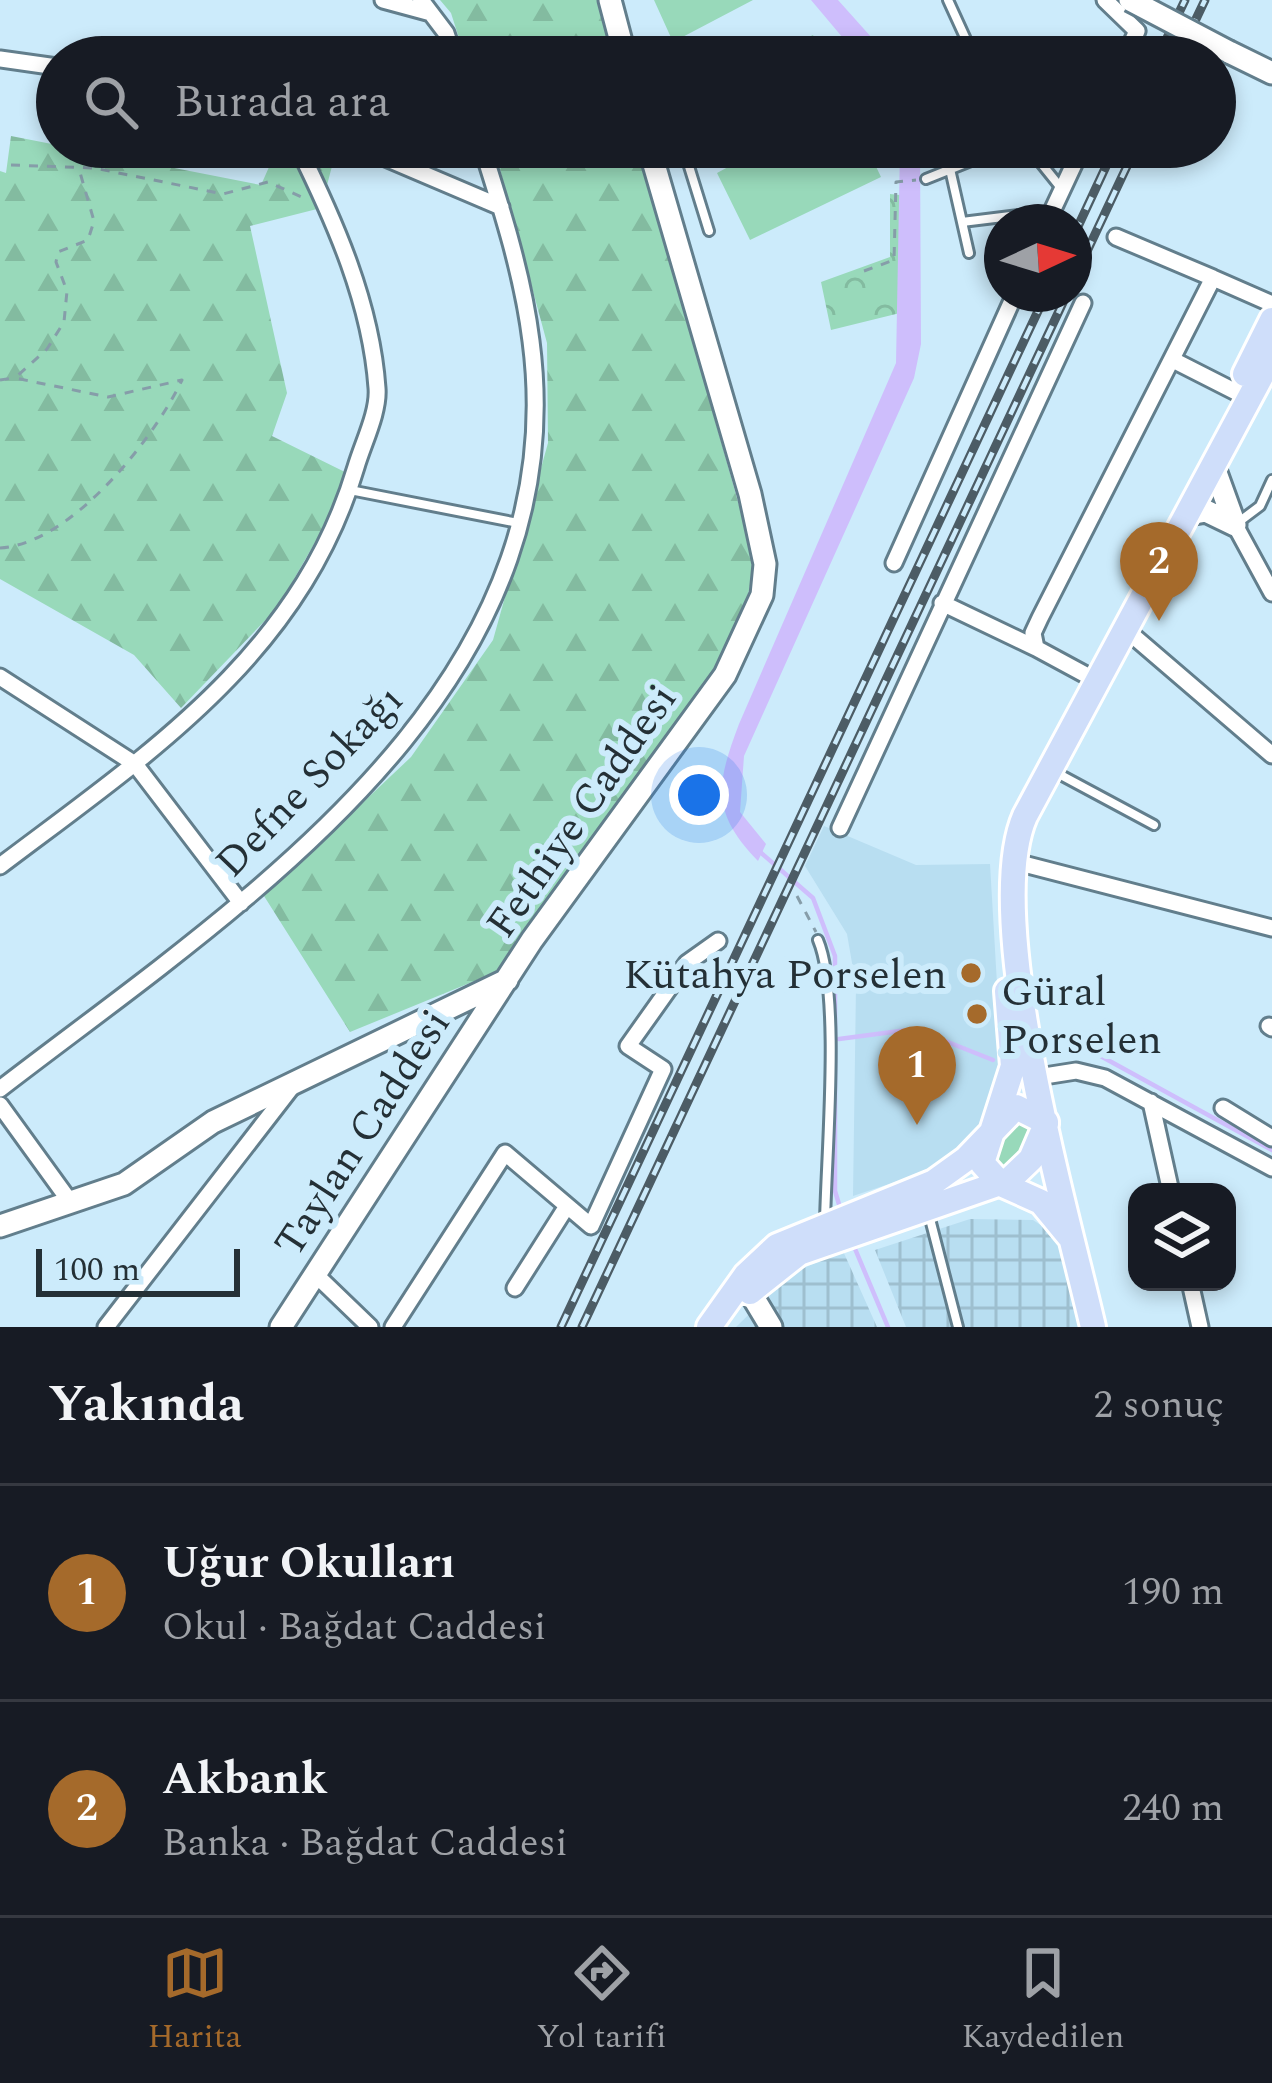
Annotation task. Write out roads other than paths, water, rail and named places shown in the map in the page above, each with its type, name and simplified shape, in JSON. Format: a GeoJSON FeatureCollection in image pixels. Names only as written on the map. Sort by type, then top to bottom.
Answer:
{"type":"FeatureCollection","features":[{"type":"Feature","properties":{"kind":"main road"},"geometry":{"type":"LineString","coordinates":[[1041,1202],[1001,1184],[982,1163],[1013,1066],[1001,936],[1001,850],[1012,816],[1086,675],[1254,394],[1272,320]]}},
{"type":"Feature","properties":{"kind":"main road"},"geometry":{"type":"LineString","coordinates":[[1094,1327],[1038,1077],[1011,907],[1012,861],[1022,825],[1050,769],[1272,356]]}},
{"type":"Feature","properties":{"kind":"main road"},"geometry":{"type":"LineString","coordinates":[[709,1327],[762,1258],[888,1210],[949,1173],[1016,1107],[1046,1122]]}},
{"type":"Feature","properties":{"kind":"main road"},"geometry":{"type":"LineString","coordinates":[[888,1210],[927,1208],[1001,1184],[1031,1159],[1046,1122]]}},
{"type":"Feature","properties":{"kind":"main road"},"geometry":{"type":"LineString","coordinates":[[1060,1182],[1047,1180],[1037,1186],[1041,1202],[1074,1243]]}},
{"type":"Feature","properties":{"kind":"main road"},"geometry":{"type":"LineString","coordinates":[[959,1199],[1041,1202]]}},
{"type":"Feature","properties":{"kind":"main road"},"geometry":{"type":"LineString","coordinates":[[725,1327],[750,1292],[832,1228]]}},
{"type":"Feature","properties":{"kind":"street"},"geometry":{"type":"LineString","coordinates":[[383,0],[426,6],[447,36]]}},
{"type":"Feature","properties":{"kind":"street"},"geometry":{"type":"LineString","coordinates":[[610,0],[619,36]]}},
{"type":"Feature","properties":{"kind":"street"},"geometry":{"type":"LineString","coordinates":[[1105,0],[1137,31],[1135,36]]}},
{"type":"Feature","properties":{"kind":"street"},"geometry":{"type":"LineString","coordinates":[[1130,0],[1208,36]]}},
{"type":"Feature","properties":{"kind":"street"},"geometry":{"type":"LineString","coordinates":[[1155,0],[1214,36]]}},
{"type":"Feature","properties":{"kind":"street"},"geometry":{"type":"LineString","coordinates":[[1236,48],[1272,60]]}},
{"type":"Feature","properties":{"kind":"street"},"geometry":{"type":"LineString","coordinates":[[1236,50],[1272,73]]}},
{"type":"Feature","properties":{"kind":"street"},"geometry":{"type":"LineString","coordinates":[[0,59],[36,65]]}},
{"type":"Feature","properties":{"kind":"street"},"geometry":{"type":"LineString","coordinates":[[0,866],[202,710],[262,647],[300,591],[349,490],[378,392],[359,290],[308,168]]}},
{"type":"Feature","properties":{"kind":"street"},"geometry":{"type":"LineString","coordinates":[[409,168],[501,208]]}},
{"type":"Feature","properties":{"kind":"street","name":"Defne Sokağı"},"geometry":{"type":"LineString","coordinates":[[0,1089],[241,903],[393,755],[471,650],[498,598],[520,524],[533,433],[531,343],[489,168]]}},
{"type":"Feature","properties":{"kind":"street","name":"Fethiye Caddesi"},"geometry":{"type":"LineString","coordinates":[[0,1226],[124,1184],[213,1122],[507,980],[724,675],[762,595],[765,564],[750,494],[655,168]]}},
{"type":"Feature","properties":{"kind":"street"},"geometry":{"type":"LineString","coordinates":[[1055,204],[1072,168]]}},
{"type":"Feature","properties":{"kind":"street"},"geometry":{"type":"LineString","coordinates":[[1116,237],[1272,304]]}},
{"type":"Feature","properties":{"kind":"street"},"geometry":{"type":"LineString","coordinates":[[1036,648],[1033,633],[1040,618],[1213,278]]}},
{"type":"Feature","properties":{"kind":"street"},"geometry":{"type":"LineString","coordinates":[[894,563],[1007,312]]}},
{"type":"Feature","properties":{"kind":"street"},"geometry":{"type":"LineString","coordinates":[[840,828],[1079,312]]}},
{"type":"Feature","properties":{"kind":"street"},"geometry":{"type":"LineString","coordinates":[[1173,360],[1254,394]]}},
{"type":"Feature","properties":{"kind":"street"},"geometry":{"type":"LineString","coordinates":[[1214,467],[1235,525],[1270,585]]}},
{"type":"Feature","properties":{"kind":"street"},"geometry":{"type":"LineString","coordinates":[[1189,514],[1207,511],[1235,525]]}},
{"type":"Feature","properties":{"kind":"street"},"geometry":{"type":"LineString","coordinates":[[942,603],[1086,675]]}},
{"type":"Feature","properties":{"kind":"street"},"geometry":{"type":"LineString","coordinates":[[1124,628],[1272,755]]}},
{"type":"Feature","properties":{"kind":"street"},"geometry":{"type":"LineString","coordinates":[[0,677],[135,764],[241,903]]}},
{"type":"Feature","properties":{"kind":"street"},"geometry":{"type":"LineString","coordinates":[[1012,861],[1272,928]]}},
{"type":"Feature","properties":{"kind":"street"},"geometry":{"type":"LineString","coordinates":[[393,1327],[505,1153],[591,1226],[663,1069],[628,1046],[687,963],[718,940]]}},
{"type":"Feature","properties":{"kind":"street","name":"Taylan Caddesi"},"geometry":{"type":"LineString","coordinates":[[280,1327],[507,980]]}},
{"type":"Feature","properties":{"kind":"street"},"geometry":{"type":"LineString","coordinates":[[1038,1077],[1076,1071],[1105,1078],[1272,1168]]}},
{"type":"Feature","properties":{"kind":"street"},"geometry":{"type":"LineString","coordinates":[[106,1327],[296,1080]]}},
{"type":"Feature","properties":{"kind":"street"},"geometry":{"type":"LineString","coordinates":[[1150,1102],[1169,1183]]}},
{"type":"Feature","properties":{"kind":"street"},"geometry":{"type":"LineString","coordinates":[[0,1105],[71,1203]]}},
{"type":"Feature","properties":{"kind":"street"},"geometry":{"type":"LineString","coordinates":[[1223,1108],[1272,1138]]}},
{"type":"Feature","properties":{"kind":"street"},"geometry":{"type":"LineString","coordinates":[[514,1288],[567,1206]]}},
{"type":"Feature","properties":{"kind":"street"},"geometry":{"type":"LineString","coordinates":[[314,1274],[370,1327]]}},
{"type":"Feature","properties":{"kind":"street"},"geometry":{"type":"LineString","coordinates":[[1192,1291],[1200,1327]]}},
{"type":"Feature","properties":{"kind":"street"},"geometry":{"type":"LineString","coordinates":[[750,1292],[771,1327]]}},
{"type":"Feature","properties":{"kind":"lane"},"geometry":{"type":"LineString","coordinates":[[948,0],[964,36]]}},
{"type":"Feature","properties":{"kind":"lane"},"geometry":{"type":"LineString","coordinates":[[690,168],[709,231]]}},
{"type":"Feature","properties":{"kind":"lane"},"geometry":{"type":"LineString","coordinates":[[1045,168],[1062,189]]}},
{"type":"Feature","properties":{"kind":"lane"},"geometry":{"type":"LineString","coordinates":[[924,180],[953,169],[968,253]]}},
{"type":"Feature","properties":{"kind":"lane"},"geometry":{"type":"LineString","coordinates":[[962,222],[984,219]]}},
{"type":"Feature","properties":{"kind":"lane"},"geometry":{"type":"LineString","coordinates":[[1235,525],[1260,506],[1272,480]]}},
{"type":"Feature","properties":{"kind":"lane"},"geometry":{"type":"LineString","coordinates":[[349,490],[520,524]]}},
{"type":"Feature","properties":{"kind":"lane"},"geometry":{"type":"LineString","coordinates":[[1050,769],[1154,825]]}},
{"type":"Feature","properties":{"kind":"lane"},"geometry":{"type":"LineString","coordinates":[[818,940],[824,956],[828,1012],[832,1228]]}},
{"type":"Feature","properties":{"kind":"lane"},"geometry":{"type":"LineString","coordinates":[[927,1208],[958,1327]]}},
{"type":"Feature","properties":{"kind":"waterway"},"geometry":{"type":"LineString","coordinates":[[759,851],[813,898],[835,956],[835,1191],[841,1211]]}},
{"type":"Feature","properties":{"kind":"waterway"},"geometry":{"type":"LineString","coordinates":[[839,1039],[915,1029],[993,1060]]}},
{"type":"Feature","properties":{"kind":"waterway"},"geometry":{"type":"LineString","coordinates":[[1068,1052],[1095,1053],[1272,1150]]}},
{"type":"Feature","properties":{"kind":"waterway"},"geometry":{"type":"LineString","coordinates":[[853,1244],[888,1327]]}},
{"type":"Feature","properties":{"kind":"railway"},"geometry":{"type":"LineString","coordinates":[[1168,36],[1185,0]]}},
{"type":"Feature","properties":{"kind":"railway"},"geometry":{"type":"LineString","coordinates":[[1188,36],[1205,0]]}},
{"type":"Feature","properties":{"kind":"railway"},"geometry":{"type":"LineString","coordinates":[[1088,204],[1105,168]]}},
{"type":"Feature","properties":{"kind":"railway"},"geometry":{"type":"LineString","coordinates":[[1092,241],[1126,168]]}},
{"type":"Feature","properties":{"kind":"railway"},"geometry":{"type":"LineString","coordinates":[[561,1327],[1038,312]]}},
{"type":"Feature","properties":{"kind":"railway"},"geometry":{"type":"LineString","coordinates":[[582,1327],[1059,312]]}},
{"type":"Feature","properties":{"kind":"place","name":"Akbank"},"geometry":{"type":"Point","coordinates":[1159,621]}},
{"type":"Feature","properties":{"kind":"place","name":"Kütahya Porselen"},"geometry":{"type":"Point","coordinates":[971,973]}},
{"type":"Feature","properties":{"kind":"place","name":"Güral Porselen"},"geometry":{"type":"Point","coordinates":[977,1014]}},
{"type":"Feature","properties":{"kind":"place","name":"Uğur Okulları"},"geometry":{"type":"Point","coordinates":[917,1125]}}]}
